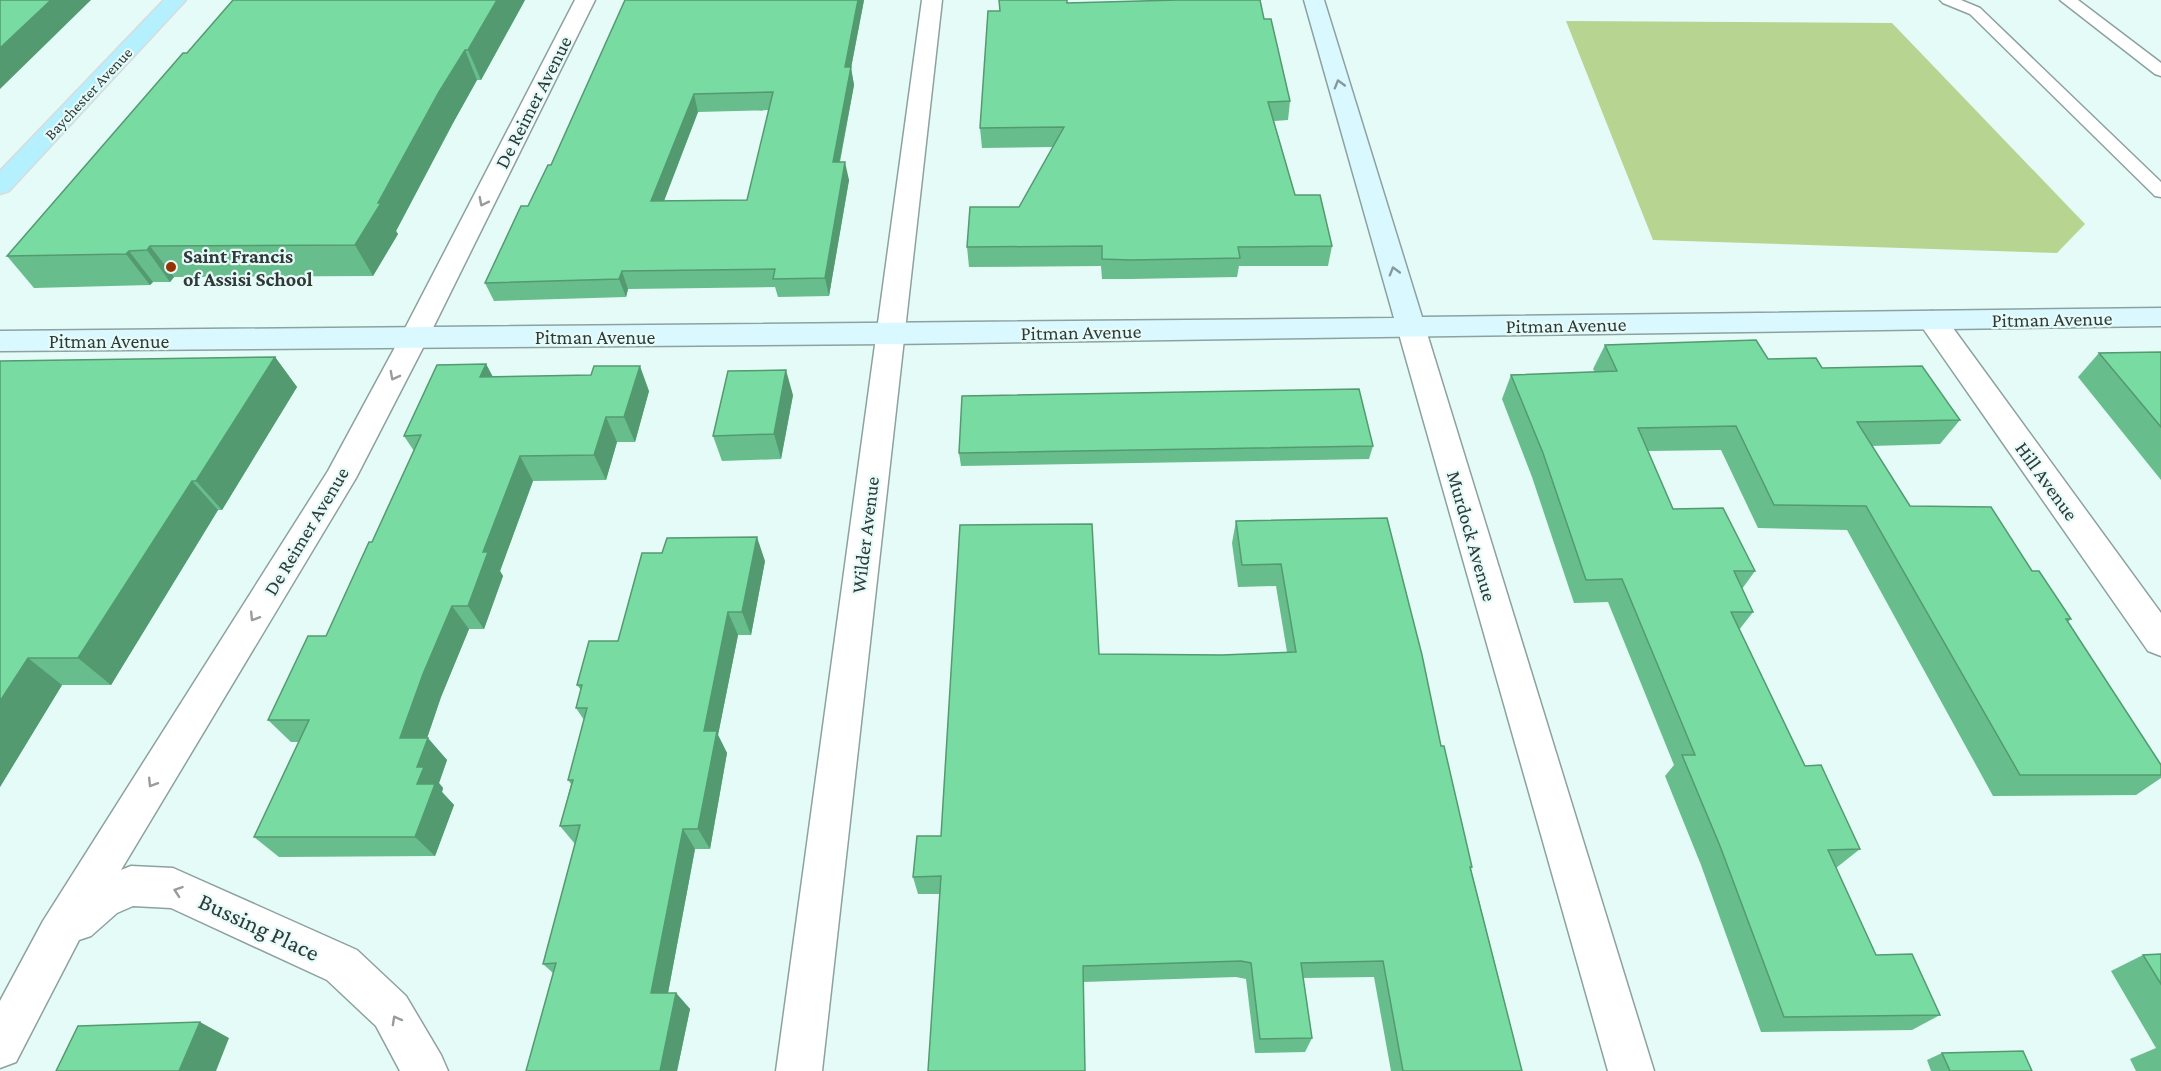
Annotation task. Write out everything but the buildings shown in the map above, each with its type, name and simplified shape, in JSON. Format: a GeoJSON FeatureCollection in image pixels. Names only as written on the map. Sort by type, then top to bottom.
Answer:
{"type":"FeatureCollection","features":[{"type":"Feature","properties":{"kind":"main road","name":"Baychester Avenue"},"geometry":{"type":"LineString","coordinates":[[0,186],[176,0]]}},
{"type":"Feature","properties":{"kind":"street","name":"De Reimer Avenue"},"geometry":{"type":"LineString","coordinates":[[0,1046],[58,936],[340,478],[414,338],[585,0]]}},
{"type":"Feature","properties":{"kind":"street","name":"Wilder Avenue"},"geometry":{"type":"LineString","coordinates":[[799,1071],[932,0]]}},
{"type":"Feature","properties":{"kind":"street","name":"Murdock Avenue"},"geometry":{"type":"LineString","coordinates":[[1314,0],[1631,1071]]}},
{"type":"Feature","properties":{"kind":"street","name":"Pitman Avenue"},"geometry":{"type":"LineString","coordinates":[[0,341],[890,334],[2161,318]]}},
{"type":"Feature","properties":{"kind":"street","name":"Hill Avenue"},"geometry":{"type":"LineString","coordinates":[[1932,320],[2161,641]]}},
{"type":"Feature","properties":{"kind":"street","name":"Bussing Place"},"geometry":{"type":"LineString","coordinates":[[58,936],[102,899],[131,886],[173,888],[342,965],[391,1011],[425,1071]]}},
{"type":"Feature","properties":{"kind":"lane"},"geometry":{"type":"LineString","coordinates":[[1948,0],[1975,11],[2161,192]]}},
{"type":"Feature","properties":{"kind":"lane"},"geometry":{"type":"LineString","coordinates":[[2068,0],[2161,71]]}},
{"type":"Feature","properties":{"kind":"green space"},"geometry":{"type":"Polygon","coordinates":[[[1566,21],[1892,23],[2085,224],[2057,253],[1653,240],[1566,21]]]}},
{"type":"Feature","properties":{"kind":"place","name":"Saint Francis of Assisi School"},"geometry":{"type":"Point","coordinates":[171,267]}}]}
